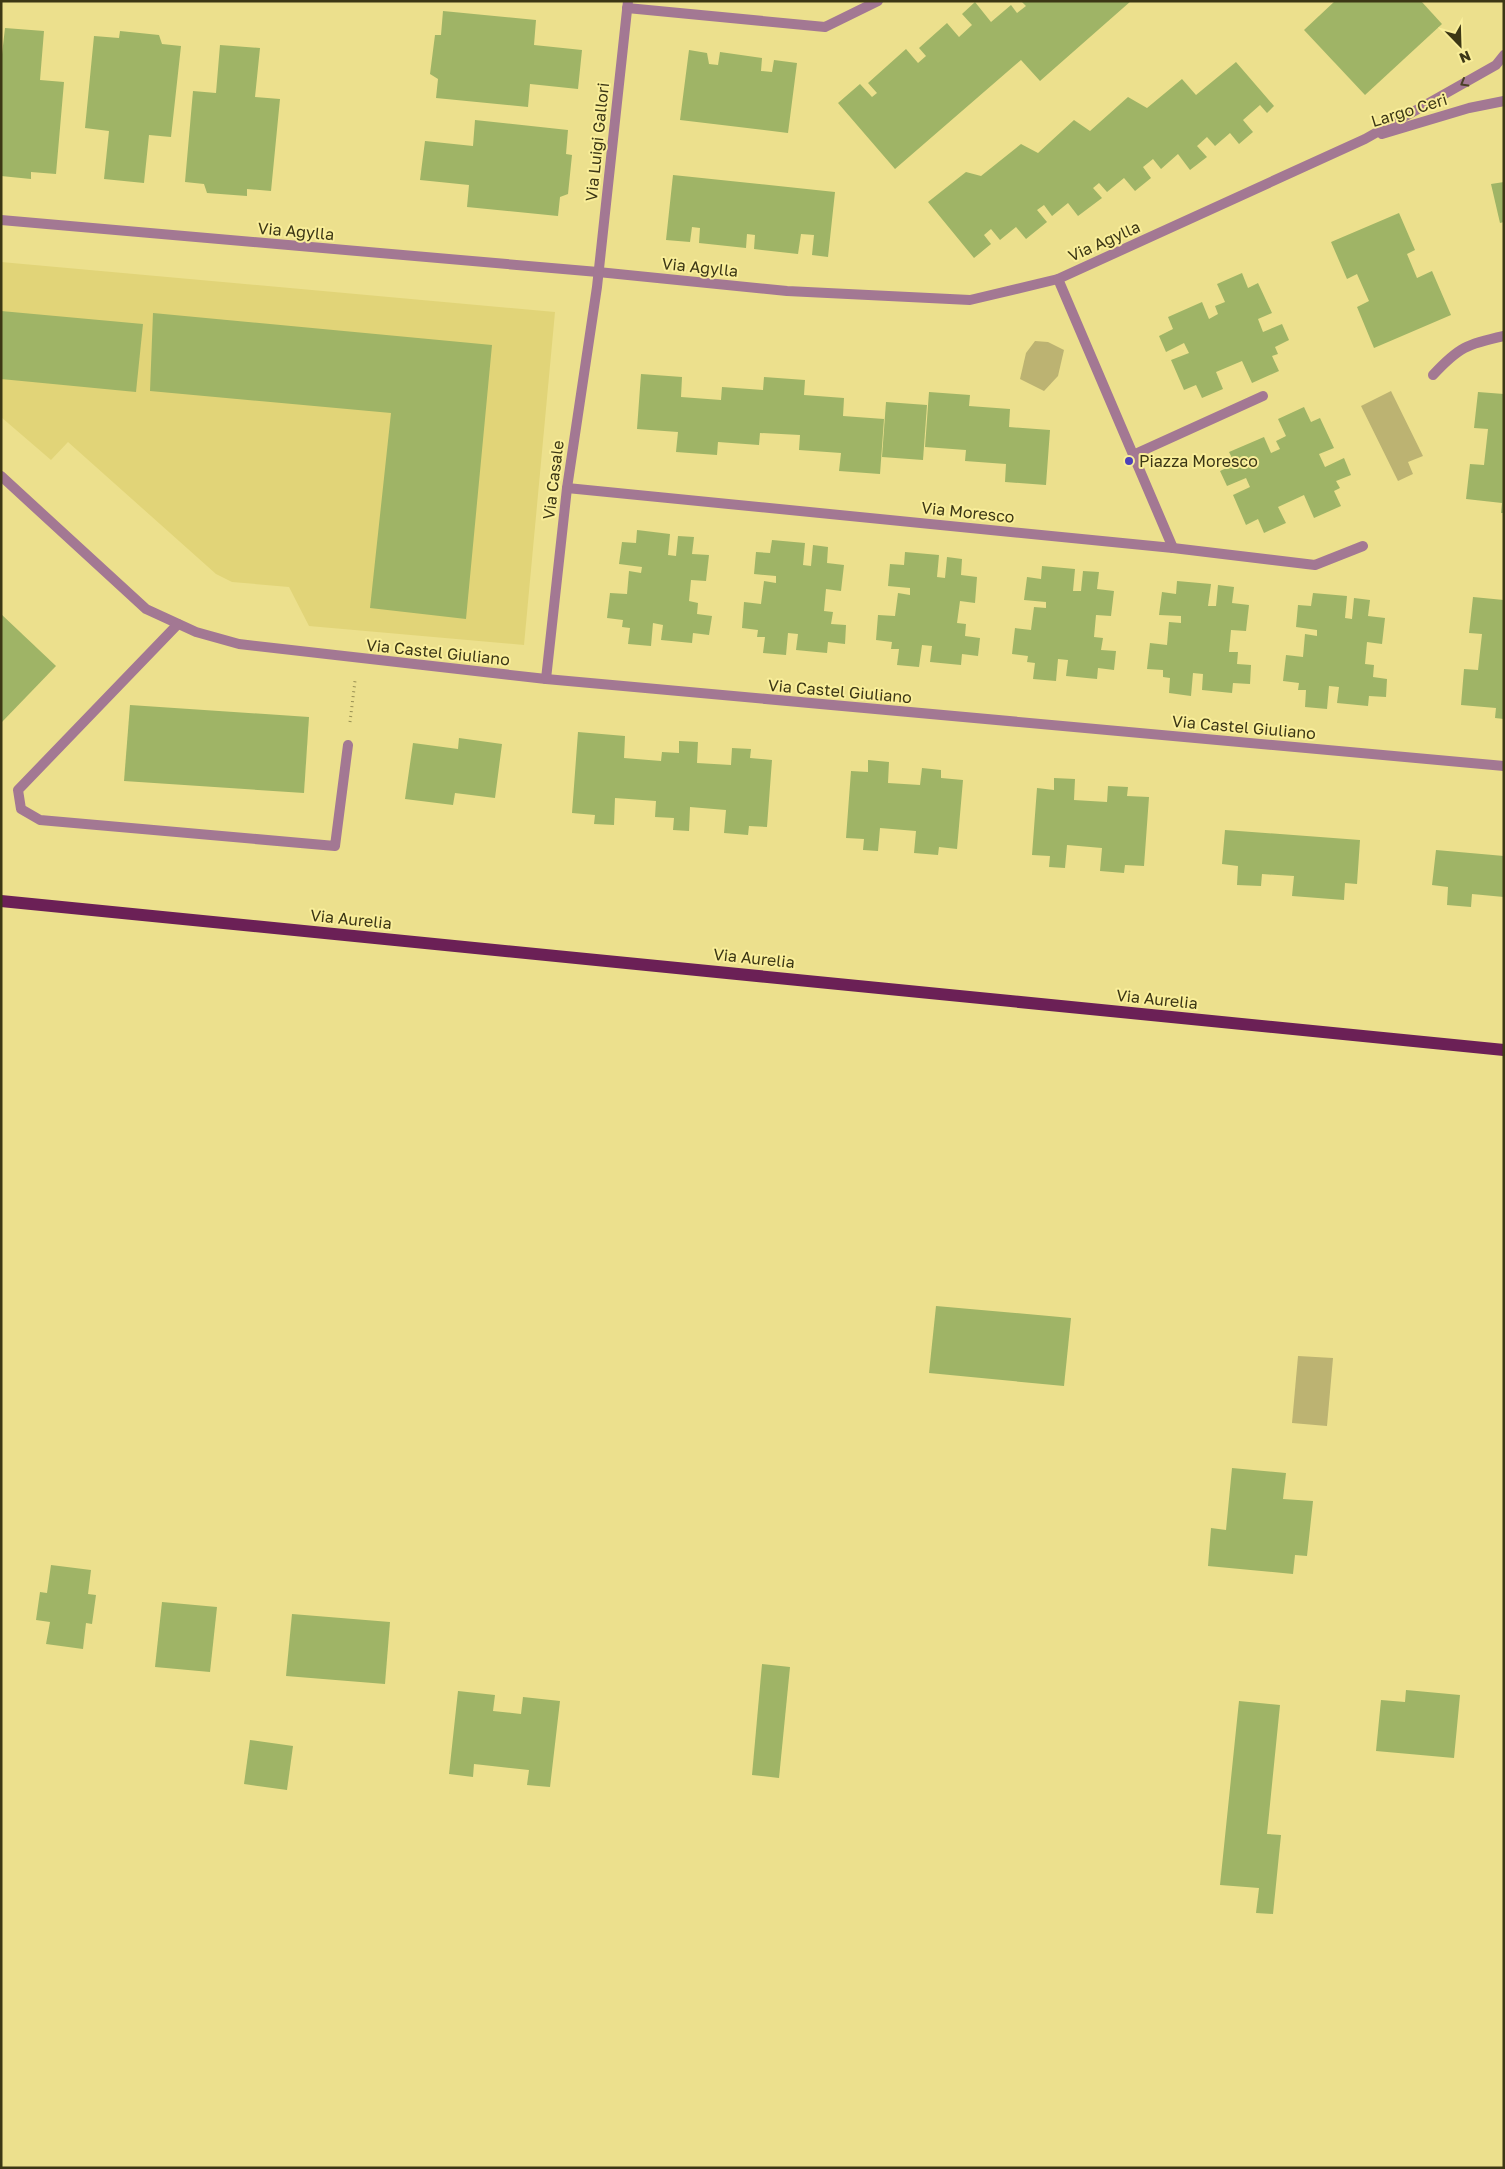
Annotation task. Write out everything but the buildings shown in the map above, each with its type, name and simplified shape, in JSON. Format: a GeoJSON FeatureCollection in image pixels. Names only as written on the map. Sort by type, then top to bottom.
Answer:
{"type":"FeatureCollection","features":[{"type":"Feature","properties":{"kind":"main road","name":"Via Aurelia"},"geometry":{"type":"LineString","coordinates":[[1,901],[1504,1050]]}},
{"type":"Feature","properties":{"kind":"street"},"geometry":{"type":"LineString","coordinates":[[627,4],[825,27],[878,1]]}},
{"type":"Feature","properties":{"kind":"street","name":"Via Luigi Gallori"},"geometry":{"type":"LineString","coordinates":[[597,287],[627,4]]}},
{"type":"Feature","properties":{"kind":"street","name":"Largo Ceri"},"geometry":{"type":"LineString","coordinates":[[1365,140],[1496,65],[1504,55]]}},
{"type":"Feature","properties":{"kind":"street","name":"Largo Ceri"},"geometry":{"type":"LineString","coordinates":[[1365,140],[1468,108],[1504,101]]}},
{"type":"Feature","properties":{"kind":"street","name":"Via Agylla"},"geometry":{"type":"LineString","coordinates":[[1,220],[598,272],[786,291],[970,300],[1058,279],[1365,140]]}},
{"type":"Feature","properties":{"kind":"street"},"geometry":{"type":"LineString","coordinates":[[1058,279],[1173,548]]}},
{"type":"Feature","properties":{"kind":"street","name":"Via Casale"},"geometry":{"type":"LineString","coordinates":[[546,679],[567,488],[597,287]]}},
{"type":"Feature","properties":{"kind":"street"},"geometry":{"type":"LineString","coordinates":[[1434,375],[1453,353],[1464,346],[1504,336]]}},
{"type":"Feature","properties":{"kind":"street"},"geometry":{"type":"LineString","coordinates":[[1133,455],[1263,396]]}},
{"type":"Feature","properties":{"kind":"street","name":"Via Castel Giuliano"},"geometry":{"type":"LineString","coordinates":[[1,476],[146,609],[196,632],[238,644],[546,679],[1504,766]]}},
{"type":"Feature","properties":{"kind":"street","name":"Via Moresco"},"geometry":{"type":"LineString","coordinates":[[567,488],[1173,548],[1315,565],[1363,546]]}},
{"type":"Feature","properties":{"kind":"street"},"geometry":{"type":"LineString","coordinates":[[178,624],[18,790],[21,809],[40,820],[335,846],[348,745]]}},
{"type":"Feature","properties":{"kind":"path"},"geometry":{"type":"LineString","coordinates":[[348,745],[358,658]]}},
{"type":"Feature","properties":{"kind":"shaded area"},"geometry":{"type":"Polygon","coordinates":[[[1,262],[555,312],[524,645],[309,626],[289,587],[232,582],[216,574],[68,442],[51,460],[1,417],[1,262]]]}},
{"type":"Feature","properties":{"kind":"shaded area"},"geometry":{"type":"Polygon","coordinates":[[[1035,341],[1048,342],[1064,350],[1058,376],[1044,391],[1020,379],[1026,353],[1035,341]]]}},
{"type":"Feature","properties":{"kind":"shaded area"},"geometry":{"type":"Polygon","coordinates":[[[1391,391],[1423,456],[1408,462],[1413,474],[1398,481],[1361,406],[1391,391]]]}},
{"type":"Feature","properties":{"kind":"shaded area"},"geometry":{"type":"Polygon","coordinates":[[[1298,1356],[1333,1358],[1327,1426],[1292,1423],[1298,1356]]]}},
{"type":"Feature","properties":{"kind":"place","name":"Piazza Moresco"},"geometry":{"type":"Point","coordinates":[1129,461]}}]}
